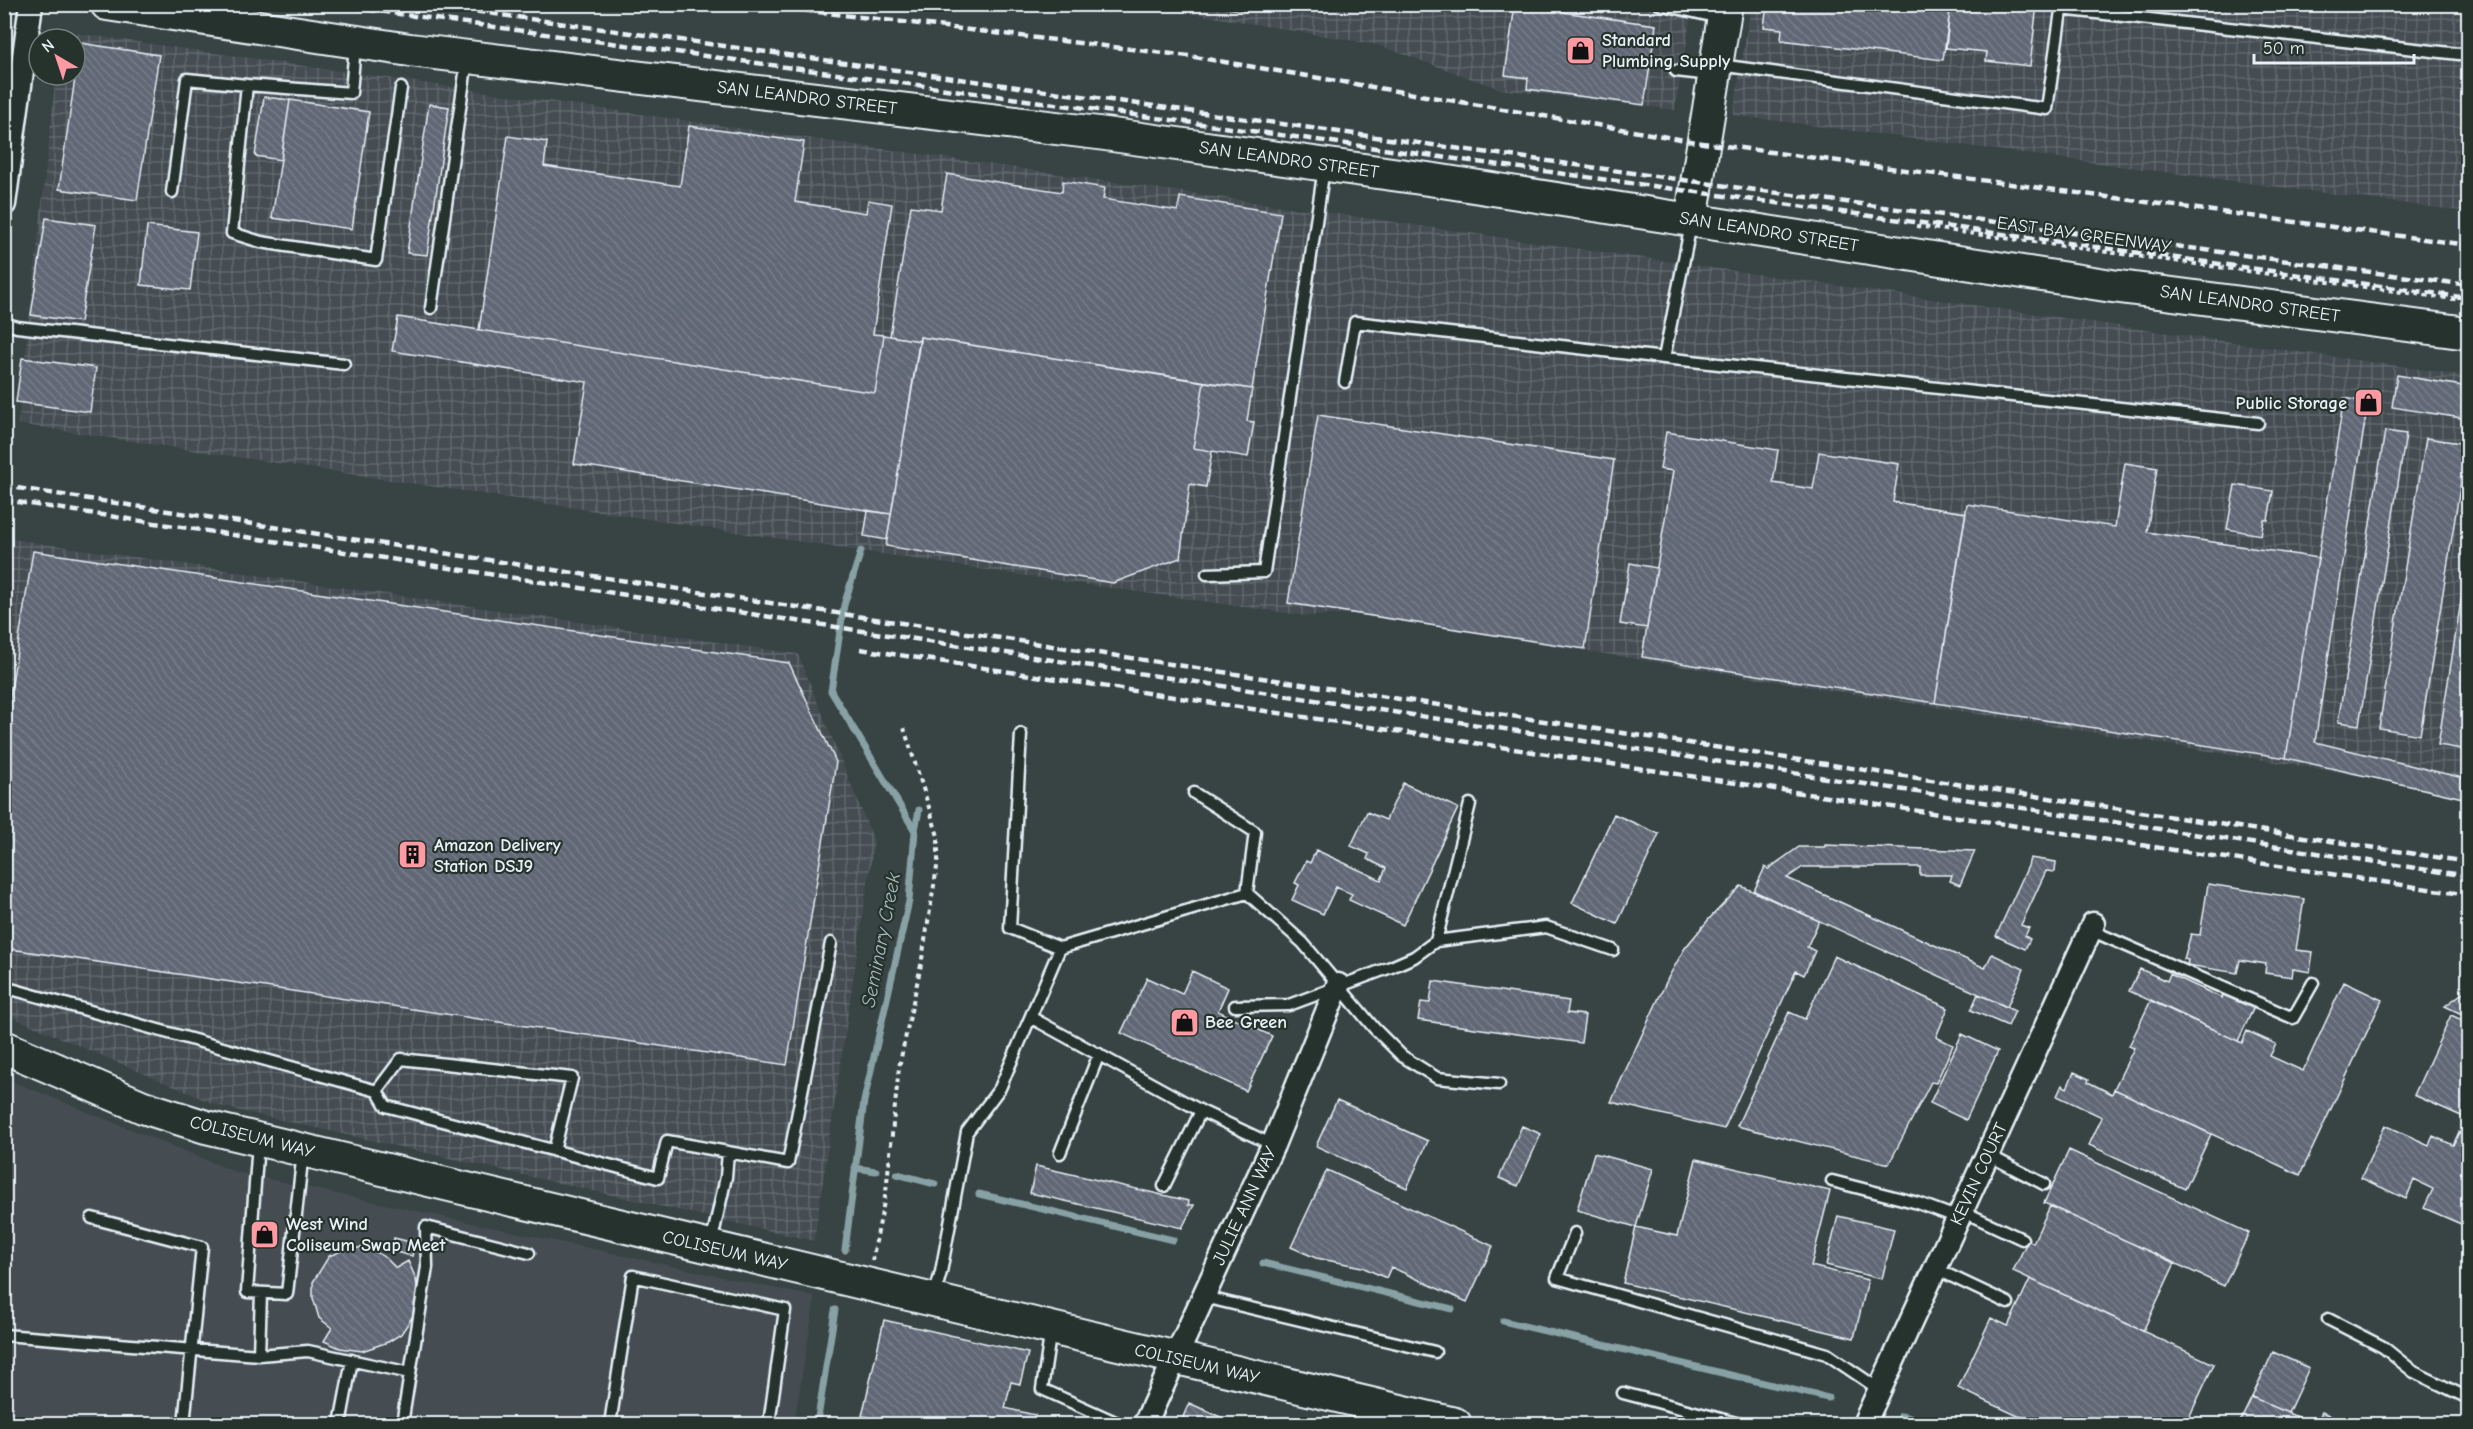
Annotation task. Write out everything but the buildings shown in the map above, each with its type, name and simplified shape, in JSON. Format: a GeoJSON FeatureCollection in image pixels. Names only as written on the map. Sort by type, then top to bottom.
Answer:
{"type":"FeatureCollection","features":[{"type":"Feature","properties":{"kind":"main road","name":"SAN LEANDRO STREET"},"geometry":{"type":"LineString","coordinates":[[106,4],[468,57],[1086,132],[1324,165],[2100,284],[2469,333]]}},
{"type":"Feature","properties":{"kind":"main road"},"geometry":{"type":"LineString","coordinates":[[1691,220],[1724,12]]}},
{"type":"Feature","properties":{"kind":"main road","name":"COLISEUM WAY"},"geometry":{"type":"LineString","coordinates":[[4,1047],[143,1107],[206,1127],[1455,1425]]}},
{"type":"Feature","properties":{"kind":"street"},"geometry":{"type":"LineString","coordinates":[[4,204],[31,4]]}},
{"type":"Feature","properties":{"kind":"street","name":"KEVIN COURT"},"geometry":{"type":"LineString","coordinates":[[1864,1425],[2092,927]]}},
{"type":"Feature","properties":{"kind":"street","name":"JULIE ANN WAY"},"geometry":{"type":"LineString","coordinates":[[1145,1425],[1273,1145],[1338,985]]}},
{"type":"Feature","properties":{"kind":"lane"},"geometry":{"type":"LineString","coordinates":[[1659,4],[1724,12]]}},
{"type":"Feature","properties":{"kind":"lane"},"geometry":{"type":"LineString","coordinates":[[1676,71],[1715,70],[2047,109],[2062,7],[2469,55]]}},
{"type":"Feature","properties":{"kind":"lane"},"geometry":{"type":"LineString","coordinates":[[172,192],[187,78],[351,93],[355,42]]}},
{"type":"Feature","properties":{"kind":"lane"},"geometry":{"type":"LineString","coordinates":[[431,308],[468,57]]}},
{"type":"Feature","properties":{"kind":"lane"},"geometry":{"type":"LineString","coordinates":[[248,84],[232,233],[261,242],[376,261],[401,88]]}},
{"type":"Feature","properties":{"kind":"lane"},"geometry":{"type":"LineString","coordinates":[[1207,574],[1264,572],[1324,165]]}},
{"type":"Feature","properties":{"kind":"lane"},"geometry":{"type":"LineString","coordinates":[[1664,358],[1691,220]]}},
{"type":"Feature","properties":{"kind":"lane"},"geometry":{"type":"LineString","coordinates":[[1346,382],[1355,322],[2258,423]]}},
{"type":"Feature","properties":{"kind":"lane"},"geometry":{"type":"LineString","coordinates":[[4,323],[17,327],[344,364]]}},
{"type":"Feature","properties":{"kind":"lane"},"geometry":{"type":"LineString","coordinates":[[1021,734],[1011,928],[1060,948],[1247,893]]}},
{"type":"Feature","properties":{"kind":"lane"},"geometry":{"type":"LineString","coordinates":[[1194,793],[1255,832],[1247,893]]}},
{"type":"Feature","properties":{"kind":"lane"},"geometry":{"type":"LineString","coordinates":[[1436,942],[1470,804]]}},
{"type":"Feature","properties":{"kind":"lane"},"geometry":{"type":"LineString","coordinates":[[1247,893],[1304,943],[1338,985],[1402,1056],[1437,1078],[1499,1084]]}},
{"type":"Feature","properties":{"kind":"lane"},"geometry":{"type":"LineString","coordinates":[[1235,1006],[1289,1005],[1391,967],[1414,957],[1436,942],[1546,927],[1613,950]]}},
{"type":"Feature","properties":{"kind":"lane"},"geometry":{"type":"LineString","coordinates":[[2092,927],[2293,1018],[2313,983]]}},
{"type":"Feature","properties":{"kind":"lane"},"geometry":{"type":"LineString","coordinates":[[4,987],[377,1091],[386,1106],[658,1178],[667,1142],[788,1163],[831,943]]}},
{"type":"Feature","properties":{"kind":"lane"},"geometry":{"type":"LineString","coordinates":[[933,1301],[941,1272],[967,1132],[1000,1088],[1032,1018],[1060,948]]}},
{"type":"Feature","properties":{"kind":"lane"},"geometry":{"type":"LineString","coordinates":[[1032,1018],[1201,1111],[1273,1145]]}},
{"type":"Feature","properties":{"kind":"lane"},"geometry":{"type":"LineString","coordinates":[[1060,1153],[1099,1054]]}},
{"type":"Feature","properties":{"kind":"lane"},"geometry":{"type":"LineString","coordinates":[[377,1091],[400,1059],[572,1078],[554,1151]]}},
{"type":"Feature","properties":{"kind":"lane"},"geometry":{"type":"LineString","coordinates":[[1164,1186],[1201,1111]]}},
{"type":"Feature","properties":{"kind":"lane"},"geometry":{"type":"LineString","coordinates":[[258,1139],[247,1292],[287,1294],[303,1150]]}},
{"type":"Feature","properties":{"kind":"lane"},"geometry":{"type":"LineString","coordinates":[[710,1247],[726,1177],[728,1152]]}},
{"type":"Feature","properties":{"kind":"lane"},"geometry":{"type":"LineString","coordinates":[[1988,1155],[2044,1184]]}},
{"type":"Feature","properties":{"kind":"lane"},"geometry":{"type":"LineString","coordinates":[[1832,1181],[1960,1214],[2022,1239]]}},
{"type":"Feature","properties":{"kind":"lane"},"geometry":{"type":"LineString","coordinates":[[92,1218],[202,1247],[184,1425]]}},
{"type":"Feature","properties":{"kind":"lane"},"geometry":{"type":"LineString","coordinates":[[402,1425],[427,1267],[426,1227],[529,1253]]}},
{"type":"Feature","properties":{"kind":"lane"},"geometry":{"type":"LineString","coordinates":[[1575,1233],[1557,1278],[1827,1354],[1880,1390]]}},
{"type":"Feature","properties":{"kind":"lane"},"geometry":{"type":"LineString","coordinates":[[1935,1269],[2008,1303]]}},
{"type":"Feature","properties":{"kind":"lane"},"geometry":{"type":"LineString","coordinates":[[610,1425],[633,1276],[785,1310],[769,1425]]}},
{"type":"Feature","properties":{"kind":"lane"},"geometry":{"type":"LineString","coordinates":[[259,1355],[261,1293]]}},
{"type":"Feature","properties":{"kind":"lane"},"geometry":{"type":"LineString","coordinates":[[1203,1297],[1435,1352]]}},
{"type":"Feature","properties":{"kind":"lane"},"geometry":{"type":"LineString","coordinates":[[2328,1320],[2383,1347],[2414,1372],[2469,1398]]}},
{"type":"Feature","properties":{"kind":"lane"},"geometry":{"type":"LineString","coordinates":[[1052,1329],[1042,1389],[1120,1425]]}},
{"type":"Feature","properties":{"kind":"lane"},"geometry":{"type":"LineString","coordinates":[[4,1335],[259,1355],[308,1351],[410,1373]]}},
{"type":"Feature","properties":{"kind":"lane"},"geometry":{"type":"LineString","coordinates":[[340,1425],[352,1360]]}},
{"type":"Feature","properties":{"kind":"lane"},"geometry":{"type":"LineString","coordinates":[[1623,1393],[1740,1425]]}},
{"type":"Feature","properties":{"kind":"path","name":"EAST BAY GREENWAY"},"geometry":{"type":"LineString","coordinates":[[1906,225],[2469,301]]}},
{"type":"Feature","properties":{"kind":"path"},"geometry":{"type":"LineString","coordinates":[[868,1285],[885,1192],[899,1066],[921,965],[938,861],[938,836],[904,728]]}},
{"type":"Feature","properties":{"kind":"shaded area"},"geometry":{"type":"Polygon","coordinates":[[[1143,5],[1693,5],[1675,110],[1500,89],[1378,45],[1143,5]]]}},
{"type":"Feature","properties":{"kind":"shaded area"},"geometry":{"type":"Polygon","coordinates":[[[1751,5],[2468,5],[2468,212],[1733,115],[1751,5]]]}},
{"type":"Feature","properties":{"kind":"shaded area"},"geometry":{"type":"Polygon","coordinates":[[[5,23],[18,24],[5,128],[5,23]]]}},
{"type":"Feature","properties":{"kind":"shaded area"},"geometry":{"type":"Polygon","coordinates":[[[87,35],[2468,376],[2468,793],[1358,614],[1307,616],[18,424],[55,87],[87,87],[87,35]]]}},
{"type":"Feature","properties":{"kind":"shaded area","name":"Amazon Delivery Station DSJ9"},"geometry":{"type":"Polygon","coordinates":[[[5,538],[798,654],[874,841],[814,1241],[219,1106],[5,1014],[5,538]]]}},
{"type":"Feature","properties":{"kind":"shaded area","name":"West Wind Coliseum Swap Meet"},"geometry":{"type":"Polygon","coordinates":[[[4,1078],[236,1172],[815,1297],[794,1424],[5,1424],[4,1078]]]}},
{"type":"Feature","properties":{"kind":"waterway","name":"Seminary Creek"},"geometry":{"type":"LineString","coordinates":[[845,1250],[864,1101],[909,901],[915,831],[831,691],[844,605],[861,551]]}},
{"type":"Feature","properties":{"kind":"waterway"},"geometry":{"type":"LineString","coordinates":[[915,830],[919,810]]}},
{"type":"Feature","properties":{"kind":"waterway"},"geometry":{"type":"LineString","coordinates":[[855,1168],[876,1171]]}},
{"type":"Feature","properties":{"kind":"waterway"},"geometry":{"type":"LineString","coordinates":[[897,1174],[935,1184]]}},
{"type":"Feature","properties":{"kind":"waterway"},"geometry":{"type":"LineString","coordinates":[[979,1194],[1173,1240]]}},
{"type":"Feature","properties":{"kind":"waterway"},"geometry":{"type":"LineString","coordinates":[[1263,1263],[1452,1309]]}},
{"type":"Feature","properties":{"kind":"waterway","name":"Seminary Creek"},"geometry":{"type":"LineString","coordinates":[[817,1424],[835,1310]]}},
{"type":"Feature","properties":{"kind":"waterway"},"geometry":{"type":"LineString","coordinates":[[1503,1321],[1828,1398]]}},
{"type":"Feature","properties":{"kind":"waterway"},"geometry":{"type":"LineString","coordinates":[[1901,1416],[1936,1424]]}},
{"type":"Feature","properties":{"kind":"railway"},"geometry":{"type":"LineString","coordinates":[[327,4],[2468,298]]}},
{"type":"Feature","properties":{"kind":"railway"},"geometry":{"type":"LineString","coordinates":[[423,4],[1748,189],[2468,285]]}},
{"type":"Feature","properties":{"kind":"railway"},"geometry":{"type":"LineString","coordinates":[[751,4],[1189,56],[1703,143],[2468,245]]}},
{"type":"Feature","properties":{"kind":"railway"},"geometry":{"type":"LineString","coordinates":[[4,486],[2468,862]]}},
{"type":"Feature","properties":{"kind":"railway"},"geometry":{"type":"LineString","coordinates":[[4,500],[2468,876]]}},
{"type":"Feature","properties":{"kind":"railway"},"geometry":{"type":"LineString","coordinates":[[860,649],[2468,895]]}},
{"type":"Feature","properties":{"kind":"place","name":"Standard Plumbing Supply"},"geometry":{"type":"Point","coordinates":[1581,50]}},
{"type":"Feature","properties":{"kind":"place","name":"Public Storage"},"geometry":{"type":"Point","coordinates":[2368,403]}},
{"type":"Feature","properties":{"kind":"place","name":"Amazon Delivery Station DSJ9"},"geometry":{"type":"Point","coordinates":[413,855]}},
{"type":"Feature","properties":{"kind":"place","name":"Bee Green"},"geometry":{"type":"Point","coordinates":[1184,1022]}},
{"type":"Feature","properties":{"kind":"place","name":"West Wind Coliseum Swap Meet"},"geometry":{"type":"Point","coordinates":[265,1234]}}]}
